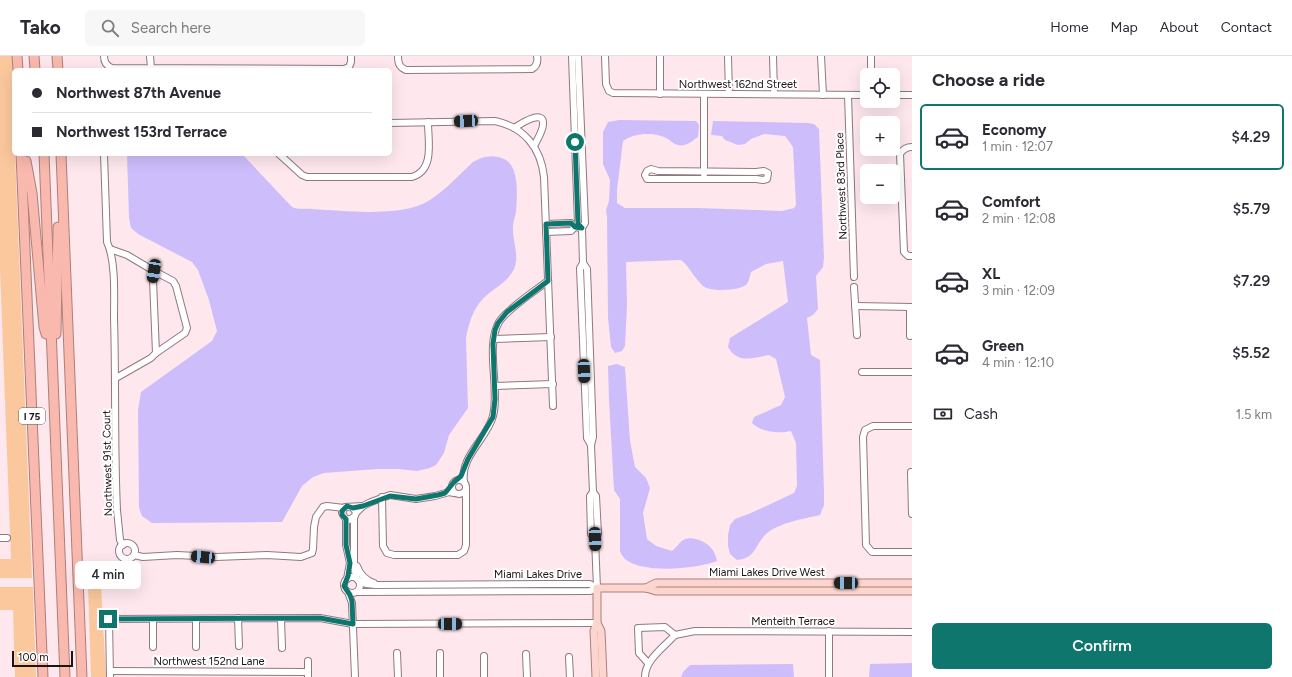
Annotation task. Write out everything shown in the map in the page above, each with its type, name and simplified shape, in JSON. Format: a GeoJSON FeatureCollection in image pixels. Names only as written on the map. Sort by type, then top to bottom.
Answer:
{"type":"FeatureCollection","features":[{"type":"Feature","properties":{"kind":"highway"},"geometry":{"type":"LineString","coordinates":[[17,56],[18,68]]}},
{"type":"Feature","properties":{"kind":"highway"},"geometry":{"type":"LineString","coordinates":[[34,56],[35,68]]}},
{"type":"Feature","properties":{"kind":"highway"},"geometry":{"type":"LineString","coordinates":[[40,56],[40,68]]}},
{"type":"Feature","properties":{"kind":"highway"},"geometry":{"type":"LineString","coordinates":[[57,56],[58,68]]}},
{"type":"Feature","properties":{"kind":"highway","name":"I 75"},"geometry":{"type":"LineString","coordinates":[[21,156],[43,677]]}},
{"type":"Feature","properties":{"kind":"highway"},"geometry":{"type":"LineString","coordinates":[[25,156],[32,193],[44,327],[46,334]]}},
{"type":"Feature","properties":{"kind":"highway"},"geometry":{"type":"LineString","coordinates":[[38,156],[60,677]]}},
{"type":"Feature","properties":{"kind":"highway"},"geometry":{"type":"LineString","coordinates":[[44,156],[65,677]]}},
{"type":"Feature","properties":{"kind":"highway"},"geometry":{"type":"LineString","coordinates":[[61,156],[82,677]]}},
{"type":"Feature","properties":{"kind":"highway"},"geometry":{"type":"LineString","coordinates":[[54,401],[57,321],[58,207],[62,192]]}},
{"type":"Feature","properties":{"kind":"main road","name":"Miami Lakes Drive West"},"geometry":{"type":"LineString","coordinates":[[646,588],[656,583],[912,583]]}},
{"type":"Feature","properties":{"kind":"main road","name":"Miami Lakes Drive West"},"geometry":{"type":"LineString","coordinates":[[597,588],[646,588],[656,591],[912,591]]}},
{"type":"Feature","properties":{"kind":"main road"},"geometry":{"type":"LineString","coordinates":[[596,677],[594,631],[597,623],[597,588]]}},
{"type":"Feature","properties":{"kind":"main road"},"geometry":{"type":"LineString","coordinates":[[597,623],[601,631],[603,677]]}},
{"type":"Feature","properties":{"kind":"street"},"geometry":{"type":"LineString","coordinates":[[104,56],[104,61],[107,66],[112,68],[151,68],[150,56]]}},
{"type":"Feature","properties":{"kind":"street"},"geometry":{"type":"LineString","coordinates":[[346,68],[349,67],[351,62],[350,56]]}},
{"type":"Feature","properties":{"kind":"street"},"geometry":{"type":"LineString","coordinates":[[398,56],[400,67],[406,70],[532,69],[535,68],[538,61],[538,56]]}},
{"type":"Feature","properties":{"kind":"street"},"geometry":{"type":"LineString","coordinates":[[572,56],[578,224],[582,228]]}},
{"type":"Feature","properties":{"kind":"street"},"geometry":{"type":"LineString","coordinates":[[578,56],[585,223],[582,228],[583,263],[587,269],[593,437],[591,445],[593,492],[596,496],[598,534],[595,539],[597,588]]}},
{"type":"Feature","properties":{"kind":"street","name":"Northwest 162nd Street"},"geometry":{"type":"LineString","coordinates":[[605,56],[606,84],[609,91],[613,93],[860,95]]}},
{"type":"Feature","properties":{"kind":"street"},"geometry":{"type":"LineString","coordinates":[[660,56],[660,94]]}},
{"type":"Feature","properties":{"kind":"street"},"geometry":{"type":"LineString","coordinates":[[728,56],[728,94]]}},
{"type":"Feature","properties":{"kind":"street"},"geometry":{"type":"LineString","coordinates":[[773,56],[774,94]]}},
{"type":"Feature","properties":{"kind":"street"},"geometry":{"type":"LineString","coordinates":[[821,56],[823,95]]}},
{"type":"Feature","properties":{"kind":"street"},"geometry":{"type":"LineString","coordinates":[[871,56],[871,68]]}},
{"type":"Feature","properties":{"kind":"street"},"geometry":{"type":"LineString","coordinates":[[704,94],[704,175]]}},
{"type":"Feature","properties":{"kind":"street","name":"Northwest 83rd Place"},"geometry":{"type":"LineString","coordinates":[[848,95],[854,277]]}},
{"type":"Feature","properties":{"kind":"street"},"geometry":{"type":"LineString","coordinates":[[900,95],[912,95]]}},
{"type":"Feature","properties":{"kind":"street"},"geometry":{"type":"LineString","coordinates":[[514,128],[533,117],[541,119],[543,127],[534,146]]}},
{"type":"Feature","properties":{"kind":"street"},"geometry":{"type":"LineString","coordinates":[[392,123],[490,120],[500,122],[524,134],[534,146],[541,158],[544,171],[554,406]]}},
{"type":"Feature","properties":{"kind":"street"},"geometry":{"type":"LineString","coordinates":[[281,156],[306,176],[412,177],[421,172],[428,162],[428,122]]}},
{"type":"Feature","properties":{"kind":"street"},"geometry":{"type":"LineString","coordinates":[[912,147],[908,147],[900,154],[904,252],[908,256],[912,256]]}},
{"type":"Feature","properties":{"kind":"street","name":"Northwest 91st Court"},"geometry":{"type":"LineString","coordinates":[[104,156],[107,242],[110,249],[113,292],[116,378],[116,494],[120,540],[123,546]]}},
{"type":"Feature","properties":{"kind":"street"},"geometry":{"type":"LineString","coordinates":[[704,175],[651,179],[647,178],[645,175],[647,170],[651,169],[658,171],[704,175],[756,179],[762,180],[767,179],[768,173],[764,171],[704,175]]}},
{"type":"Feature","properties":{"kind":"street"},"geometry":{"type":"LineString","coordinates":[[546,224],[571,223],[575,227],[582,228]]}},
{"type":"Feature","properties":{"kind":"street"},"geometry":{"type":"LineString","coordinates":[[556,224],[556,232]]}},
{"type":"Feature","properties":{"kind":"street"},"geometry":{"type":"LineString","coordinates":[[546,232],[571,231],[575,227]]}},
{"type":"Feature","properties":{"kind":"street"},"geometry":{"type":"LineString","coordinates":[[110,249],[127,256],[173,281],[176,286],[187,328],[184,333],[151,358],[116,378]]}},
{"type":"Feature","properties":{"kind":"street"},"geometry":{"type":"LineString","coordinates":[[154,271],[153,280],[156,353]]}},
{"type":"Feature","properties":{"kind":"street"},"geometry":{"type":"LineString","coordinates":[[445,493],[463,473],[468,459],[493,417],[495,386],[494,339],[495,330],[498,323],[503,316],[548,281]]}},
{"type":"Feature","properties":{"kind":"street"},"geometry":{"type":"LineString","coordinates":[[854,287],[857,335]]}},
{"type":"Feature","properties":{"kind":"street"},"geometry":{"type":"LineString","coordinates":[[855,306],[911,307],[910,336]]}},
{"type":"Feature","properties":{"kind":"street"},"geometry":{"type":"LineString","coordinates":[[494,339],[551,337]]}},
{"type":"Feature","properties":{"kind":"street"},"geometry":{"type":"LineString","coordinates":[[862,372],[912,372]]}},
{"type":"Feature","properties":{"kind":"street"},"geometry":{"type":"LineString","coordinates":[[495,386],[553,384]]}},
{"type":"Feature","properties":{"kind":"street"},"geometry":{"type":"LineString","coordinates":[[912,426],[872,426],[865,430],[862,437],[866,545],[872,552],[912,552]]}},
{"type":"Feature","properties":{"kind":"street"},"geometry":{"type":"LineString","coordinates":[[911,472],[912,514]]}},
{"type":"Feature","properties":{"kind":"street"},"geometry":{"type":"LineString","coordinates":[[382,497],[383,546],[386,553],[394,555],[458,555],[464,551],[466,545],[465,486],[463,473]]}},
{"type":"Feature","properties":{"kind":"street"},"geometry":{"type":"LineString","coordinates":[[455,482],[465,486]]}},
{"type":"Feature","properties":{"kind":"street"},"geometry":{"type":"LineString","coordinates":[[455,482],[452,489],[463,498],[465,506]]}},
{"type":"Feature","properties":{"kind":"street"},"geometry":{"type":"LineString","coordinates":[[134,555],[135,550],[132,546],[127,544],[123,546],[120,552],[122,556],[128,559],[134,555],[143,557],[177,555],[223,557],[267,555],[301,557],[312,552],[316,517],[325,506],[336,508],[349,520],[354,513],[363,506],[382,497],[393,495],[416,499],[445,493],[457,494],[463,493],[465,486]]}},
{"type":"Feature","properties":{"kind":"street"},"geometry":{"type":"LineString","coordinates":[[352,603],[360,586],[354,568],[354,513],[349,506],[344,514],[346,545],[350,563],[344,586],[352,603],[355,677]]}},
{"type":"Feature","properties":{"kind":"street"},"geometry":{"type":"LineString","coordinates":[[355,562],[359,572],[365,579],[379,585]]}},
{"type":"Feature","properties":{"kind":"street"},"geometry":{"type":"LineString","coordinates":[[347,579],[351,578],[358,580]]}},
{"type":"Feature","properties":{"kind":"street","name":"Miami Lakes Drive"},"geometry":{"type":"LineString","coordinates":[[358,580],[370,585],[590,584],[597,588]]}},
{"type":"Feature","properties":{"kind":"street","name":"Miami Lakes Drive"},"geometry":{"type":"LineString","coordinates":[[356,593],[590,591],[597,588]]}},
{"type":"Feature","properties":{"kind":"street"},"geometry":{"type":"LineString","coordinates":[[348,592],[356,593]]}},
{"type":"Feature","properties":{"kind":"street"},"geometry":{"type":"LineString","coordinates":[[238,618],[238,646]]}},
{"type":"Feature","properties":{"kind":"street"},"geometry":{"type":"LineString","coordinates":[[110,674],[108,619],[320,618],[353,624],[597,623]]}},
{"type":"Feature","properties":{"kind":"street"},"geometry":{"type":"LineString","coordinates":[[153,619],[153,647]]}},
{"type":"Feature","properties":{"kind":"street"},"geometry":{"type":"LineString","coordinates":[[196,619],[196,647]]}},
{"type":"Feature","properties":{"kind":"street"},"geometry":{"type":"LineString","coordinates":[[281,619],[282,648]]}},
{"type":"Feature","properties":{"kind":"street"},"geometry":{"type":"LineString","coordinates":[[645,677],[648,663],[675,635],[665,628],[638,628],[639,653],[648,663]]}},
{"type":"Feature","properties":{"kind":"street","name":"Menteith Terrace"},"geometry":{"type":"LineString","coordinates":[[675,635],[695,631],[912,632]]}},
{"type":"Feature","properties":{"kind":"street"},"geometry":{"type":"LineString","coordinates":[[829,631],[830,677]]}},
{"type":"Feature","properties":{"kind":"street"},"geometry":{"type":"LineString","coordinates":[[397,653],[398,677]]}},
{"type":"Feature","properties":{"kind":"street"},"geometry":{"type":"LineString","coordinates":[[440,653],[440,677]]}},
{"type":"Feature","properties":{"kind":"street"},"geometry":{"type":"LineString","coordinates":[[526,654],[527,677]]}},
{"type":"Feature","properties":{"kind":"street"},"geometry":{"type":"LineString","coordinates":[[484,656],[484,677]]}},
{"type":"Feature","properties":{"kind":"street"},"geometry":{"type":"LineString","coordinates":[[569,657],[570,677]]}},
{"type":"Feature","properties":{"kind":"street"},"geometry":{"type":"LineString","coordinates":[[308,661],[308,674]]}},
{"type":"Feature","properties":{"kind":"street","name":"Northwest 152nd Lane"},"geometry":{"type":"LineString","coordinates":[[110,674],[308,674]]}},
{"type":"Feature","properties":{"kind":"shaded area"},"geometry":{"type":"Polygon","coordinates":[[[0,56],[12,56],[12,156],[15,156],[32,578],[0,578],[0,559],[11,559],[0,269],[0,56]]]}},
{"type":"Feature","properties":{"kind":"shaded area"},"geometry":{"type":"Polygon","coordinates":[[[619,120],[696,121],[699,125],[698,137],[684,145],[677,145],[663,136],[651,134],[633,136],[623,141],[617,190],[617,203],[625,208],[698,208],[782,211],[794,208],[796,205],[793,147],[785,136],[764,134],[751,139],[745,144],[738,145],[725,140],[722,136],[711,135],[713,121],[808,123],[814,124],[819,129],[824,258],[823,267],[816,276],[818,309],[813,315],[807,318],[811,355],[820,360],[824,505],[820,515],[790,522],[769,532],[761,540],[754,552],[743,559],[737,560],[730,554],[728,535],[730,525],[735,519],[794,493],[797,486],[796,443],[791,431],[770,432],[752,423],[754,417],[781,405],[785,397],[776,359],[769,355],[741,358],[736,356],[728,347],[730,338],[788,302],[783,261],[766,264],[751,272],[748,283],[744,286],[725,290],[712,289],[703,286],[681,260],[626,262],[627,305],[625,346],[622,351],[615,353],[611,347],[608,318],[606,210],[609,201],[610,180],[603,164],[603,132],[608,122],[619,120]]]}},
{"type":"Feature","properties":{"kind":"shaded area"},"geometry":{"type":"Polygon","coordinates":[[[127,156],[244,156],[294,208],[367,212],[396,211],[427,202],[448,186],[473,162],[480,158],[488,156],[500,157],[509,163],[513,168],[516,182],[517,198],[513,227],[516,264],[509,277],[483,298],[470,320],[466,339],[468,408],[449,435],[444,453],[436,465],[417,471],[378,469],[324,473],[313,477],[302,486],[282,522],[152,523],[142,516],[139,508],[138,410],[141,392],[212,341],[217,331],[209,300],[198,270],[192,262],[138,234],[131,228],[129,218],[127,156]]]}},
{"type":"Feature","properties":{"kind":"shaded area"},"geometry":{"type":"Polygon","coordinates":[[[617,364],[625,367],[630,441],[635,467],[646,478],[650,488],[643,513],[647,539],[656,546],[672,551],[683,540],[691,538],[699,540],[710,546],[717,561],[683,568],[670,569],[644,567],[633,564],[625,559],[621,553],[620,499],[614,490],[608,366],[617,364]]]}},
{"type":"Feature","properties":{"kind":"shaded area"},"geometry":{"type":"Polygon","coordinates":[[[88,586],[101,586],[106,677],[91,677],[88,586]]]}},
{"type":"Feature","properties":{"kind":"shaded area"},"geometry":{"type":"Polygon","coordinates":[[[0,587],[33,587],[36,677],[15,677],[13,610],[0,610],[0,587]]]}},
{"type":"Feature","properties":{"kind":"shaded area"},"geometry":{"type":"Polygon","coordinates":[[[912,663],[912,677],[869,677],[870,664],[912,663]]]}},
{"type":"Feature","properties":{"kind":"shaded area"},"geometry":{"type":"Polygon","coordinates":[[[793,664],[794,677],[681,677],[683,672],[690,665],[793,664]]]}},
{"type":"Feature","properties":{"kind":"route"},"geometry":{"type":"LineString","coordinates":[[108,619],[320,618],[353,624],[352,601],[344,586],[348,576],[350,563],[346,545],[346,519],[342,515],[342,511],[347,506],[353,508],[363,506],[382,497],[397,496],[416,499],[445,493],[463,473],[468,459],[493,417],[495,399],[493,344],[495,330],[498,323],[507,312],[548,281],[546,224],[571,223],[575,227],[582,228],[578,224],[575,142]]}}]}
